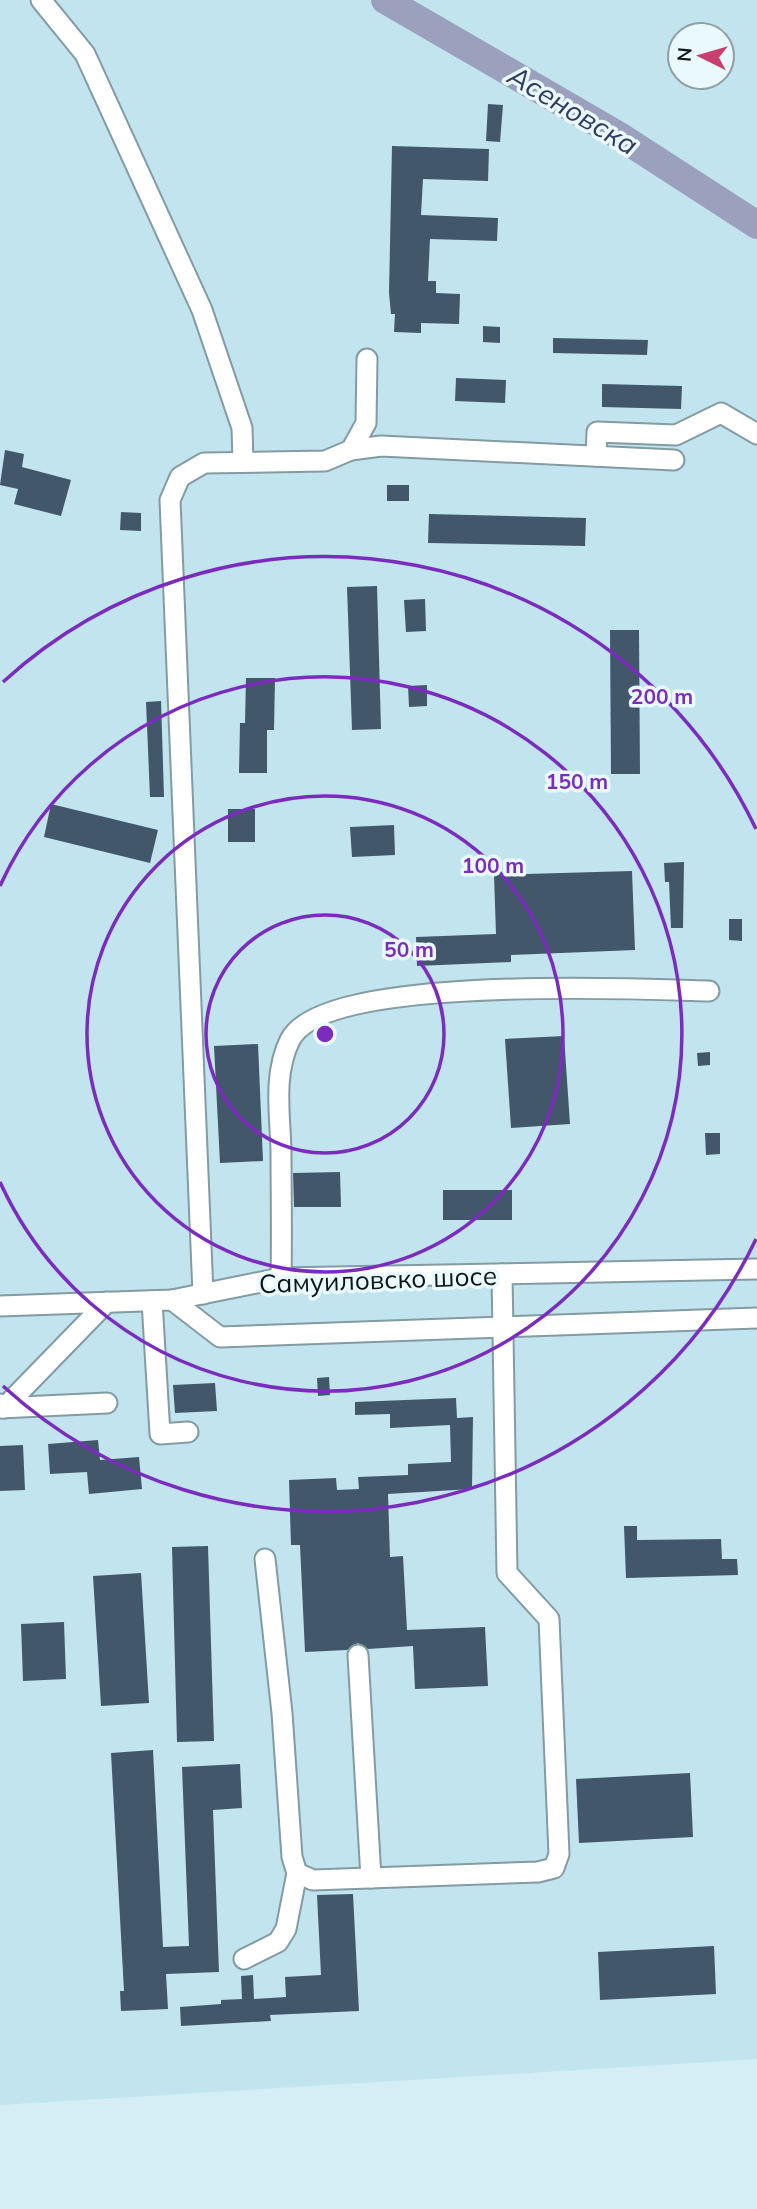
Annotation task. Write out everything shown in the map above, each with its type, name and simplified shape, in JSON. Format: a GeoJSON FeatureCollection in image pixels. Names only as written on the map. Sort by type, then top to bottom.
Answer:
{"type":"FeatureCollection","features":[{"type":"Feature","properties":{"kind":"street"},"geometry":{"type":"LineString","coordinates":[[41,0],[85,54],[202,310],[242,428],[243,462]]}},
{"type":"Feature","properties":{"kind":"street"},"geometry":{"type":"LineString","coordinates":[[351,450],[366,423],[367,359]]}},
{"type":"Feature","properties":{"kind":"street"},"geometry":{"type":"LineString","coordinates":[[596,456],[597,432],[676,435],[721,413],[757,434]]}},
{"type":"Feature","properties":{"kind":"street"},"geometry":{"type":"LineString","coordinates":[[203,1294],[170,500],[180,477],[204,463],[325,461],[351,450],[381,446],[674,460]]}},
{"type":"Feature","properties":{"kind":"street"},"geometry":{"type":"LineString","coordinates":[[281,1278],[280,1071],[291,1038],[316,1016],[363,1002],[470,991],[598,987],[709,991]]}},
{"type":"Feature","properties":{"kind":"street","name":"Самуиловско шосе"},"geometry":{"type":"LineString","coordinates":[[0,1306],[173,1300],[281,1278],[757,1269]]}},
{"type":"Feature","properties":{"kind":"street"},"geometry":{"type":"LineString","coordinates":[[298,1873],[313,1880],[538,1872],[554,1868],[559,1854],[549,1619],[507,1573],[502,1274]]}},
{"type":"Feature","properties":{"kind":"street"},"geometry":{"type":"LineString","coordinates":[[173,1300],[220,1337],[757,1318]]}},
{"type":"Feature","properties":{"kind":"street"},"geometry":{"type":"LineString","coordinates":[[152,1301],[160,1434],[188,1432]]}},
{"type":"Feature","properties":{"kind":"street"},"geometry":{"type":"LineString","coordinates":[[1,1407],[107,1302]]}},
{"type":"Feature","properties":{"kind":"street"},"geometry":{"type":"LineString","coordinates":[[1,1407],[107,1404]]}},
{"type":"Feature","properties":{"kind":"street"},"geometry":{"type":"LineString","coordinates":[[244,1959],[278,1942],[286,1929],[298,1873],[292,1857],[282,1713],[265,1559]]}},
{"type":"Feature","properties":{"kind":"street"},"geometry":{"type":"LineString","coordinates":[[358,1655],[371,1878]]}},
{"type":"Feature","properties":{"kind":"shaded area"},"geometry":{"type":"Polygon","coordinates":[[[0,0],[757,0],[757,2059],[0,2105],[0,0]]]}},
{"type":"Feature","properties":{"kind":"building"},"geometry":{"type":"Polygon","coordinates":[[[488,104],[503,105],[500,142],[486,141],[488,104]]]}},
{"type":"Feature","properties":{"kind":"building"},"geometry":{"type":"Polygon","coordinates":[[[392,146],[489,149],[488,181],[423,179],[421,215],[498,218],[497,241],[430,239],[428,281],[436,281],[436,293],[460,294],[459,324],[421,323],[421,333],[394,332],[395,314],[391,314],[389,293],[392,146]]]}},
{"type":"Feature","properties":{"kind":"building"},"geometry":{"type":"Polygon","coordinates":[[[483,326],[500,327],[500,343],[483,342],[483,326]]]}},
{"type":"Feature","properties":{"kind":"building"},"geometry":{"type":"Polygon","coordinates":[[[553,338],[648,340],[647,355],[553,353],[553,338]]]}},
{"type":"Feature","properties":{"kind":"building"},"geometry":{"type":"Polygon","coordinates":[[[456,378],[506,380],[505,403],[455,401],[456,378]]]}},
{"type":"Feature","properties":{"kind":"building"},"geometry":{"type":"Polygon","coordinates":[[[602,384],[682,386],[681,409],[602,407],[602,384]]]}},
{"type":"Feature","properties":{"kind":"building"},"geometry":{"type":"Polygon","coordinates":[[[5,450],[24,454],[22,467],[71,480],[61,516],[14,504],[18,489],[0,485],[5,450]]]}},
{"type":"Feature","properties":{"kind":"building"},"geometry":{"type":"Polygon","coordinates":[[[387,485],[409,485],[409,501],[387,501],[387,485]]]}},
{"type":"Feature","properties":{"kind":"building"},"geometry":{"type":"Polygon","coordinates":[[[121,512],[141,513],[141,531],[120,530],[121,512]]]}},
{"type":"Feature","properties":{"kind":"building"},"geometry":{"type":"Polygon","coordinates":[[[429,514],[586,518],[585,546],[428,543],[429,514]]]}},
{"type":"Feature","properties":{"kind":"building"},"geometry":{"type":"Polygon","coordinates":[[[377,586],[381,729],[352,730],[347,587],[377,586]]]}},
{"type":"Feature","properties":{"kind":"building"},"geometry":{"type":"Polygon","coordinates":[[[425,599],[426,631],[406,632],[404,600],[425,599]]]}},
{"type":"Feature","properties":{"kind":"building"},"geometry":{"type":"Polygon","coordinates":[[[610,630],[639,630],[640,774],[611,774],[610,630]]]}},
{"type":"Feature","properties":{"kind":"building"},"geometry":{"type":"Polygon","coordinates":[[[246,678],[275,678],[274,730],[267,730],[267,773],[239,773],[240,723],[245,723],[246,678]]]}},
{"type":"Feature","properties":{"kind":"building"},"geometry":{"type":"Polygon","coordinates":[[[427,685],[427,706],[409,707],[408,686],[427,685]]]}},
{"type":"Feature","properties":{"kind":"building"},"geometry":{"type":"Polygon","coordinates":[[[161,701],[164,797],[150,797],[146,702],[161,701]]]}},
{"type":"Feature","properties":{"kind":"building"},"geometry":{"type":"Polygon","coordinates":[[[51,804],[158,830],[150,863],[44,837],[51,804]]]}},
{"type":"Feature","properties":{"kind":"building"},"geometry":{"type":"Polygon","coordinates":[[[228,809],[255,809],[255,842],[228,842],[228,809]]]}},
{"type":"Feature","properties":{"kind":"building"},"geometry":{"type":"Polygon","coordinates":[[[394,825],[395,855],[352,857],[350,827],[394,825]]]}},
{"type":"Feature","properties":{"kind":"building"},"geometry":{"type":"Polygon","coordinates":[[[684,862],[683,928],[671,928],[669,882],[665,882],[664,863],[684,862]]]}},
{"type":"Feature","properties":{"kind":"building"},"geometry":{"type":"Polygon","coordinates":[[[632,871],[635,950],[511,955],[511,962],[417,966],[416,937],[496,934],[494,875],[632,871]]]}},
{"type":"Feature","properties":{"kind":"building"},"geometry":{"type":"Polygon","coordinates":[[[729,919],[742,919],[742,941],[729,940],[729,919]]]}},
{"type":"Feature","properties":{"kind":"building"},"geometry":{"type":"Polygon","coordinates":[[[564,1036],[570,1124],[511,1128],[505,1039],[564,1036]]]}},
{"type":"Feature","properties":{"kind":"building"},"geometry":{"type":"Polygon","coordinates":[[[258,1044],[263,1161],[220,1163],[214,1046],[258,1044]]]}},
{"type":"Feature","properties":{"kind":"building"},"geometry":{"type":"Polygon","coordinates":[[[710,1052],[710,1065],[698,1066],[697,1053],[710,1052]]]}},
{"type":"Feature","properties":{"kind":"building"},"geometry":{"type":"Polygon","coordinates":[[[705,1133],[720,1133],[720,1154],[706,1155],[705,1133]]]}},
{"type":"Feature","properties":{"kind":"building"},"geometry":{"type":"Polygon","coordinates":[[[340,1172],[341,1207],[294,1207],[293,1173],[340,1172]]]}},
{"type":"Feature","properties":{"kind":"building"},"geometry":{"type":"Polygon","coordinates":[[[443,1190],[512,1190],[512,1220],[443,1220],[443,1190]]]}},
{"type":"Feature","properties":{"kind":"building"},"geometry":{"type":"Polygon","coordinates":[[[329,1377],[330,1395],[318,1396],[317,1378],[329,1377]]]}},
{"type":"Feature","properties":{"kind":"building"},"geometry":{"type":"Polygon","coordinates":[[[215,1383],[217,1411],[175,1413],[173,1385],[215,1383]]]}},
{"type":"Feature","properties":{"kind":"building"},"geometry":{"type":"Polygon","coordinates":[[[456,1398],[457,1418],[473,1417],[472,1489],[388,1494],[390,1557],[403,1556],[407,1630],[485,1627],[488,1686],[415,1689],[413,1646],[368,1649],[358,1643],[347,1650],[305,1652],[300,1545],[291,1545],[289,1480],[336,1478],[337,1490],[359,1489],[358,1477],[408,1475],[408,1464],[451,1462],[450,1425],[390,1428],[390,1414],[355,1415],[355,1402],[456,1398]]]}},
{"type":"Feature","properties":{"kind":"building"},"geometry":{"type":"Polygon","coordinates":[[[98,1440],[100,1460],[139,1457],[142,1489],[89,1494],[87,1472],[50,1474],[48,1444],[98,1440]]]}},
{"type":"Feature","properties":{"kind":"building"},"geometry":{"type":"Polygon","coordinates":[[[23,1445],[25,1490],[0,1491],[0,1446],[23,1445]]]}},
{"type":"Feature","properties":{"kind":"building"},"geometry":{"type":"Polygon","coordinates":[[[624,1526],[637,1526],[637,1540],[721,1539],[722,1559],[737,1559],[738,1575],[626,1578],[624,1526]]]}},
{"type":"Feature","properties":{"kind":"building"},"geometry":{"type":"Polygon","coordinates":[[[208,1546],[214,1741],[177,1742],[172,1547],[208,1546]]]}},
{"type":"Feature","properties":{"kind":"building"},"geometry":{"type":"Polygon","coordinates":[[[141,1573],[149,1703],[101,1706],[93,1576],[141,1573]]]}},
{"type":"Feature","properties":{"kind":"building"},"geometry":{"type":"Polygon","coordinates":[[[64,1622],[66,1679],[23,1681],[21,1624],[64,1622]]]}},
{"type":"Feature","properties":{"kind":"building"},"geometry":{"type":"Polygon","coordinates":[[[153,1750],[163,1947],[189,1946],[182,1767],[240,1764],[242,1808],[213,1810],[219,1972],[166,1974],[168,2009],[121,2011],[120,1991],[124,1991],[111,1753],[153,1750]]]}},
{"type":"Feature","properties":{"kind":"building"},"geometry":{"type":"Polygon","coordinates":[[[690,1773],[693,1837],[579,1843],[576,1779],[690,1773]]]}},
{"type":"Feature","properties":{"kind":"building"},"geometry":{"type":"Polygon","coordinates":[[[353,1894],[359,2011],[270,2015],[271,2021],[181,2026],[180,2007],[221,2004],[221,2000],[242,1999],[241,1976],[253,1975],[254,1999],[286,1997],[285,1977],[321,1975],[317,1895],[353,1894]]]}},
{"type":"Feature","properties":{"kind":"building"},"geometry":{"type":"Polygon","coordinates":[[[714,1946],[716,1994],[600,2000],[598,1952],[714,1946]]]}},
{"type":"Feature","properties":{"kind":"waterway","name":"Асеновска"},"geometry":{"type":"LineString","coordinates":[[385,0],[618,135],[757,225]]}}]}
